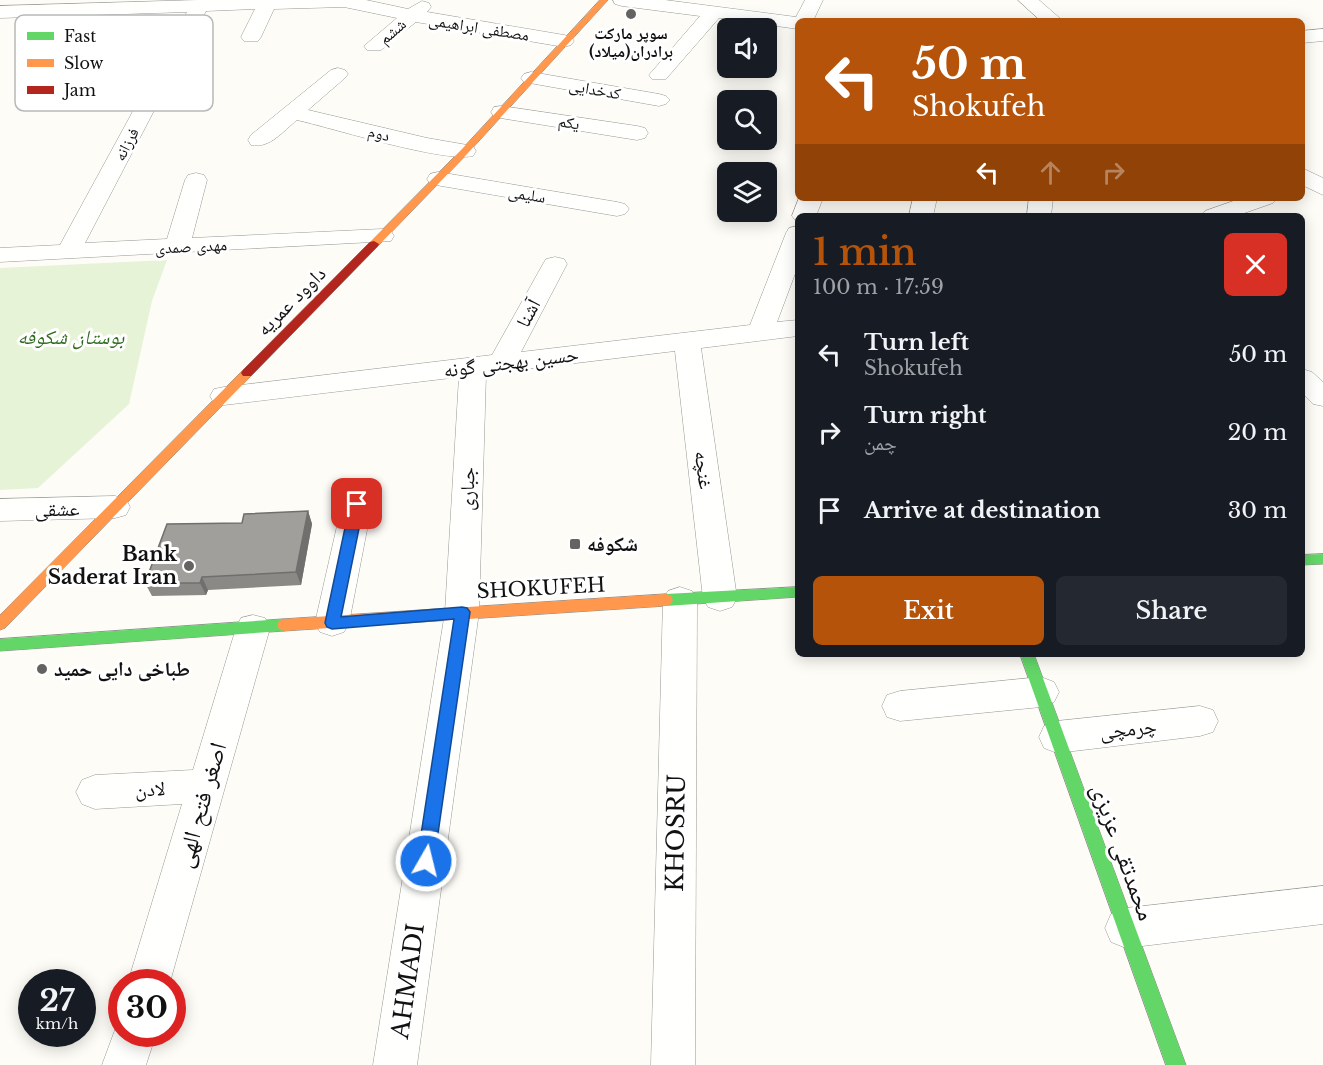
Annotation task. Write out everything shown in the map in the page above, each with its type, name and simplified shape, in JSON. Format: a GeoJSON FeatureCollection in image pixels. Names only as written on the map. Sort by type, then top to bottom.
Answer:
{"type":"FeatureCollection","features":[{"type":"Feature","properties":{"kind":"street","name":"ششم"},"geometry":{"type":"LineString","coordinates":[[374,46],[430,0]]}},
{"type":"Feature","properties":{"kind":"street","name":"داوود عمریه"},"geometry":{"type":"LineString","coordinates":[[0,624],[438,179],[502,112],[564,40],[604,0]]}},
{"type":"Feature","properties":{"kind":"street"},"geometry":{"type":"LineString","coordinates":[[622,0],[795,23]]}},
{"type":"Feature","properties":{"kind":"street"},"geometry":{"type":"LineString","coordinates":[[805,18],[814,0]]}},
{"type":"Feature","properties":{"kind":"street"},"geometry":{"type":"LineString","coordinates":[[1027,0],[1049,18]]}},
{"type":"Feature","properties":{"kind":"street","name":"مصطفی ابراهیمی"},"geometry":{"type":"LineString","coordinates":[[0,12],[114,4],[200,5],[344,1],[410,15],[564,40]]}},
{"type":"Feature","properties":{"kind":"street"},"geometry":{"type":"LineString","coordinates":[[251,37],[255,2]]}},
{"type":"Feature","properties":{"kind":"street","name":"فرزانه"},"geometry":{"type":"LineString","coordinates":[[195,15],[200,5]]}},
{"type":"Feature","properties":{"kind":"street"},"geometry":{"type":"LineString","coordinates":[[659,75],[714,12]]}},
{"type":"Feature","properties":{"kind":"street"},"geometry":{"type":"LineString","coordinates":[[1305,37],[1323,35]]}},
{"type":"Feature","properties":{"kind":"street"},"geometry":{"type":"LineString","coordinates":[[259,140],[338,74]]}},
{"type":"Feature","properties":{"kind":"street","name":"کدخدایی"},"geometry":{"type":"LineString","coordinates":[[531,78],[659,100]]}},
{"type":"Feature","properties":{"kind":"street","name":"فرزانه"},"geometry":{"type":"LineString","coordinates":[[68,252],[143,111]]}},
{"type":"Feature","properties":{"kind":"street","name":"دوم"},"geometry":{"type":"LineString","coordinates":[[292,112],[427,145],[465,151]]}},
{"type":"Feature","properties":{"kind":"street","name":"یکم"},"geometry":{"type":"LineString","coordinates":[[502,112],[637,132]]}},
{"type":"Feature","properties":{"kind":"street","name":"سلیمی"},"geometry":{"type":"LineString","coordinates":[[438,179],[617,209]]}},
{"type":"Feature","properties":{"kind":"street"},"geometry":{"type":"LineString","coordinates":[[177,247],[196,180]]}},
{"type":"Feature","properties":{"kind":"street"},"geometry":{"type":"LineString","coordinates":[[1222,213],[1256,201]]}},
{"type":"Feature","properties":{"kind":"street","name":"مهدی صمدی"},"geometry":{"type":"LineString","coordinates":[[0,255],[382,236]]}},
{"type":"Feature","properties":{"kind":"street"},"geometry":{"type":"LineString","coordinates":[[760,333],[795,241]]}},
{"type":"Feature","properties":{"kind":"street","name":"آشنا"},"geometry":{"type":"LineString","coordinates":[[487,365],[555,264]]}},
{"type":"Feature","properties":{"kind":"street","name":"حسین بهجتی گونه"},"geometry":{"type":"LineString","coordinates":[[224,396],[795,328]]}},
{"type":"Feature","properties":{"kind":"street","name":"غنچه"},"geometry":{"type":"LineString","coordinates":[[687,342],[720,598]]}},
{"type":"Feature","properties":{"kind":"street","name":"جباری"},"geometry":{"type":"LineString","coordinates":[[462,612],[487,365]]}},
{"type":"Feature","properties":{"kind":"street"},"geometry":{"type":"LineString","coordinates":[[1305,381],[1323,397]]}},
{"type":"Feature","properties":{"kind":"street"},"geometry":{"type":"LineString","coordinates":[[332,623],[357,504]]}},
{"type":"Feature","properties":{"kind":"street","name":"عشقی"},"geometry":{"type":"LineString","coordinates":[[0,510],[115,507]]}},
{"type":"Feature","properties":{"kind":"street"},"geometry":{"type":"LineString","coordinates":[[1305,560],[1323,558]]}},
{"type":"Feature","properties":{"kind":"street","name":"SHOKUFEH"},"geometry":{"type":"LineString","coordinates":[[0,645],[462,612],[795,592]]}},
{"type":"Feature","properties":{"kind":"street","name":"KHOSRU"},"geometry":{"type":"LineString","coordinates":[[673,1065],[680,600]]}},
{"type":"Feature","properties":{"kind":"street","name":"AHMADI"},"geometry":{"type":"LineString","coordinates":[[395,1065],[462,612]]}},
{"type":"Feature","properties":{"kind":"street","name":"اصغر فتح الهی"},"geometry":{"type":"LineString","coordinates":[[152,969],[253,628]]}},
{"type":"Feature","properties":{"kind":"street","name":"محمدتقی عزیزی"},"geometry":{"type":"LineString","coordinates":[[1028,657],[1176,1065]]}},
{"type":"Feature","properties":{"kind":"street"},"geometry":{"type":"LineString","coordinates":[[900,705],[1041,692]]}},
{"type":"Feature","properties":{"kind":"street","name":"چرمچی"},"geometry":{"type":"LineString","coordinates":[[1057,737],[1200,721]]}},
{"type":"Feature","properties":{"kind":"street","name":"لادن"},"geometry":{"type":"LineString","coordinates":[[94,792],[206,786]]}},
{"type":"Feature","properties":{"kind":"street"},"geometry":{"type":"LineString","coordinates":[[1126,928],[1323,905]]}},
{"type":"Feature","properties":{"kind":"street"},"geometry":{"type":"LineString","coordinates":[[124,1065],[130,1047]]}},
{"type":"Feature","properties":{"kind":"green space","name":"بوستان شکوفه"},"geometry":{"type":"Polygon","coordinates":[[[167,260],[152,301],[129,404],[38,488],[0,490],[0,268],[167,260]]]}},
{"type":"Feature","properties":{"kind":"building"},"geometry":{"type":"Polygon","coordinates":[[[308,511],[296,572],[202,577],[200,583],[145,583],[167,524],[242,523],[244,514],[308,511]]]}},
{"type":"Feature","properties":{"kind":"traffic: fast"},"geometry":{"type":"LineString","coordinates":[[1305,560],[1323,559]]}},
{"type":"Feature","properties":{"kind":"traffic: fast"},"geometry":{"type":"LineString","coordinates":[[666,600],[795,592]]}},
{"type":"Feature","properties":{"kind":"traffic: fast"},"geometry":{"type":"LineString","coordinates":[[0,645],[284,625]]}},
{"type":"Feature","properties":{"kind":"traffic: fast"},"geometry":{"type":"LineString","coordinates":[[1028,657],[1176,1065]]}},
{"type":"Feature","properties":{"kind":"traffic: slow"},"geometry":{"type":"LineString","coordinates":[[374,244],[465,151],[604,0]]}},
{"type":"Feature","properties":{"kind":"traffic: slow"},"geometry":{"type":"LineString","coordinates":[[0,624],[247,373]]}},
{"type":"Feature","properties":{"kind":"traffic: slow"},"geometry":{"type":"LineString","coordinates":[[284,625],[666,600]]}},
{"type":"Feature","properties":{"kind":"traffic: jam"},"geometry":{"type":"LineString","coordinates":[[247,373],[374,244]]}},
{"type":"Feature","properties":{"kind":"place","name":"سوپر مارکت برادران(میلاد)"},"geometry":{"type":"Point","coordinates":[631,14]}},
{"type":"Feature","properties":{"kind":"place","name":"شکوفه"},"geometry":{"type":"Point","coordinates":[575,544]}},
{"type":"Feature","properties":{"kind":"place","name":"Bank Saderat Iran"},"geometry":{"type":"Point","coordinates":[189,566]}},
{"type":"Feature","properties":{"kind":"place","name":"طباخی دایی حمید"},"geometry":{"type":"Point","coordinates":[42,669]}},
{"type":"Feature","properties":{"kind":"route"},"geometry":{"type":"LineString","coordinates":[[357,504],[332,623],[462,612],[426,861]]}}]}
